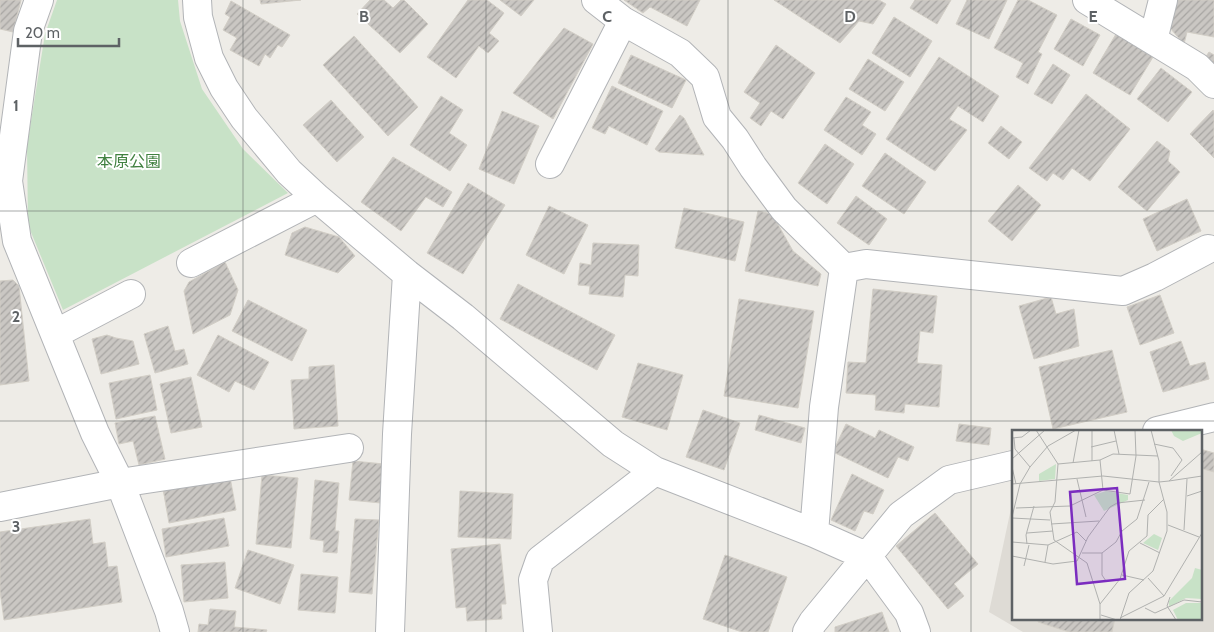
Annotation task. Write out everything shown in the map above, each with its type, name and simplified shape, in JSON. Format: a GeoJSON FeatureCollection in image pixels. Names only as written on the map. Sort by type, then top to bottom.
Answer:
{"type":"FeatureCollection","features":[{"type":"Feature","properties":{"kind":"street"},"geometry":{"type":"LineString","coordinates":[[39,0],[28,31],[4,181],[17,241],[95,433],[120,483],[169,611],[175,632]]}},
{"type":"Feature","properties":{"kind":"street"},"geometry":{"type":"LineString","coordinates":[[197,0],[198,17],[209,58],[224,88],[244,118],[289,172],[317,198],[407,274],[463,317],[613,444],[655,471],[814,533],[868,557],[909,613],[916,632]]}},
{"type":"Feature","properties":{"kind":"street"},"geometry":{"type":"LineString","coordinates":[[596,0],[623,21],[680,53],[705,77],[717,116],[735,138],[753,167],[784,209],[844,268]]}},
{"type":"Feature","properties":{"kind":"street"},"geometry":{"type":"LineString","coordinates":[[1087,0],[1197,67],[1214,84]]}},
{"type":"Feature","properties":{"kind":"street"},"geometry":{"type":"LineString","coordinates":[[1152,40],[1163,0]]}},
{"type":"Feature","properties":{"kind":"street"},"geometry":{"type":"LineString","coordinates":[[550,164],[623,21]]}},
{"type":"Feature","properties":{"kind":"street"},"geometry":{"type":"LineString","coordinates":[[191,264],[317,198]]}},
{"type":"Feature","properties":{"kind":"street"},"geometry":{"type":"LineString","coordinates":[[844,268],[866,264],[1123,292],[1208,249]]}},
{"type":"Feature","properties":{"kind":"street"},"geometry":{"type":"LineString","coordinates":[[814,533],[824,408],[844,268]]}},
{"type":"Feature","properties":{"kind":"street"},"geometry":{"type":"LineString","coordinates":[[390,632],[397,434],[407,274]]}},
{"type":"Feature","properties":{"kind":"street"},"geometry":{"type":"LineString","coordinates":[[55,334],[131,294]]}},
{"type":"Feature","properties":{"kind":"street"},"geometry":{"type":"LineString","coordinates":[[1160,430],[1214,417]]}},
{"type":"Feature","properties":{"kind":"street"},"geometry":{"type":"LineString","coordinates":[[0,507],[120,483],[349,448]]}},
{"type":"Feature","properties":{"kind":"street"},"geometry":{"type":"LineString","coordinates":[[807,632],[813,622],[901,515],[949,480],[1012,465]]}},
{"type":"Feature","properties":{"kind":"street"},"geometry":{"type":"LineString","coordinates":[[538,632],[533,580],[540,560],[655,471]]}},
{"type":"Feature","properties":{"kind":"shaded area"},"geometry":{"type":"Polygon","coordinates":[[[1202,458],[1214,460],[1214,632],[1023,632],[989,612],[1012,504],[1012,620],[1202,620],[1202,458]]]}},
{"type":"Feature","properties":{"kind":"green space","name":"本原公園"},"geometry":{"type":"Polygon","coordinates":[[[57,0],[178,0],[180,21],[202,89],[243,149],[288,193],[63,310],[28,225],[27,146],[45,34],[57,0]]]}},
{"type":"Feature","properties":{"kind":"building"},"geometry":{"type":"Polygon","coordinates":[[[0,0],[21,0],[13,32],[0,29],[0,0]]]}},
{"type":"Feature","properties":{"kind":"building"},"geometry":{"type":"Polygon","coordinates":[[[260,0],[301,0],[261,4],[260,0]]]}},
{"type":"Feature","properties":{"kind":"building"},"geometry":{"type":"Polygon","coordinates":[[[370,0],[384,0],[393,8],[401,0],[404,0],[428,24],[400,53],[357,14],[370,0]]]}},
{"type":"Feature","properties":{"kind":"building"},"geometry":{"type":"Polygon","coordinates":[[[468,0],[487,0],[504,13],[489,33],[499,41],[488,53],[479,46],[456,78],[427,57],[468,0]]]}},
{"type":"Feature","properties":{"kind":"building"},"geometry":{"type":"Polygon","coordinates":[[[500,0],[534,0],[521,16],[500,0]]]}},
{"type":"Feature","properties":{"kind":"building"},"geometry":{"type":"Polygon","coordinates":[[[624,0],[700,0],[687,26],[650,7],[643,13],[624,0]]]}},
{"type":"Feature","properties":{"kind":"building"},"geometry":{"type":"Polygon","coordinates":[[[774,0],[879,0],[886,4],[873,24],[859,21],[840,43],[774,0]]]}},
{"type":"Feature","properties":{"kind":"building"},"geometry":{"type":"Polygon","coordinates":[[[915,0],[951,0],[937,24],[910,8],[915,0]]]}},
{"type":"Feature","properties":{"kind":"building"},"geometry":{"type":"Polygon","coordinates":[[[967,0],[1007,0],[989,39],[956,24],[967,0]]]}},
{"type":"Feature","properties":{"kind":"building"},"geometry":{"type":"Polygon","coordinates":[[[1018,0],[1028,0],[1057,15],[1038,52],[1042,54],[1028,84],[1016,77],[1023,63],[994,48],[1018,0]]]}},
{"type":"Feature","properties":{"kind":"building"},"geometry":{"type":"Polygon","coordinates":[[[1175,0],[1214,0],[1214,37],[1187,32],[1184,44],[1170,28],[1175,0]]]}},
{"type":"Feature","properties":{"kind":"building"},"geometry":{"type":"Polygon","coordinates":[[[231,1],[290,35],[282,47],[278,45],[270,58],[265,54],[259,66],[230,50],[237,38],[223,30],[230,17],[225,14],[231,1]]]}},
{"type":"Feature","properties":{"kind":"building"},"geometry":{"type":"Polygon","coordinates":[[[894,17],[932,41],[910,77],[872,53],[894,17]]]}},
{"type":"Feature","properties":{"kind":"building"},"geometry":{"type":"Polygon","coordinates":[[[1071,19],[1100,35],[1083,66],[1054,49],[1071,19]]]}},
{"type":"Feature","properties":{"kind":"building"},"geometry":{"type":"Polygon","coordinates":[[[564,28],[593,44],[553,119],[513,93],[564,28]]]}},
{"type":"Feature","properties":{"kind":"building"},"geometry":{"type":"Polygon","coordinates":[[[1116,34],[1153,57],[1130,95],[1093,73],[1116,34]]]}},
{"type":"Feature","properties":{"kind":"building"},"geometry":{"type":"Polygon","coordinates":[[[354,36],[418,107],[388,136],[323,65],[354,36]]]}},
{"type":"Feature","properties":{"kind":"building"},"geometry":{"type":"Polygon","coordinates":[[[776,45],[815,73],[783,119],[771,111],[761,126],[750,118],[760,103],[744,92],[776,45]]]}},
{"type":"Feature","properties":{"kind":"building"},"geometry":{"type":"Polygon","coordinates":[[[1209,52],[1214,55],[1214,69],[1203,61],[1209,52]]]}},
{"type":"Feature","properties":{"kind":"building"},"geometry":{"type":"Polygon","coordinates":[[[631,55],[686,80],[672,108],[618,83],[631,55]]]}},
{"type":"Feature","properties":{"kind":"building"},"geometry":{"type":"Polygon","coordinates":[[[939,57],[999,96],[983,122],[958,106],[949,119],[967,130],[935,171],[886,139],[939,57]]]}},
{"type":"Feature","properties":{"kind":"building"},"geometry":{"type":"Polygon","coordinates":[[[868,59],[904,82],[885,111],[849,89],[868,59]]]}},
{"type":"Feature","properties":{"kind":"building"},"geometry":{"type":"Polygon","coordinates":[[[1053,64],[1070,75],[1052,104],[1034,94],[1053,64]]]}},
{"type":"Feature","properties":{"kind":"building"},"geometry":{"type":"Polygon","coordinates":[[[1161,68],[1192,92],[1168,122],[1137,99],[1161,68]]]}},
{"type":"Feature","properties":{"kind":"building"},"geometry":{"type":"Polygon","coordinates":[[[612,86],[663,111],[647,145],[609,126],[605,134],[592,128],[612,86]]]}},
{"type":"Feature","properties":{"kind":"building"},"geometry":{"type":"Polygon","coordinates":[[[1086,94],[1130,129],[1090,181],[1072,168],[1063,180],[1053,173],[1047,181],[1029,168],[1086,94]]]}},
{"type":"Feature","properties":{"kind":"building"},"geometry":{"type":"Polygon","coordinates":[[[441,96],[463,110],[449,133],[467,145],[450,171],[410,145],[441,96]]]}},
{"type":"Feature","properties":{"kind":"building"},"geometry":{"type":"Polygon","coordinates":[[[846,97],[871,112],[862,125],[876,134],[862,155],[824,130],[846,97]]]}},
{"type":"Feature","properties":{"kind":"building"},"geometry":{"type":"Polygon","coordinates":[[[331,100],[364,137],[337,162],[303,125],[331,100]]]}},
{"type":"Feature","properties":{"kind":"building"},"geometry":{"type":"Polygon","coordinates":[[[1213,110],[1214,112],[1214,158],[1190,134],[1213,110]]]}},
{"type":"Feature","properties":{"kind":"building"},"geometry":{"type":"Polygon","coordinates":[[[502,111],[539,126],[514,184],[479,169],[502,111]]]}},
{"type":"Feature","properties":{"kind":"building"},"geometry":{"type":"Polygon","coordinates":[[[680,115],[684,118],[704,155],[659,152],[655,149],[680,115]]]}},
{"type":"Feature","properties":{"kind":"building"},"geometry":{"type":"Polygon","coordinates":[[[1001,126],[1022,142],[1009,159],[988,143],[1001,126]]]}},
{"type":"Feature","properties":{"kind":"building"},"geometry":{"type":"Polygon","coordinates":[[[1157,141],[1170,151],[1168,161],[1180,172],[1147,211],[1118,187],[1157,141]]]}},
{"type":"Feature","properties":{"kind":"building"},"geometry":{"type":"Polygon","coordinates":[[[825,144],[854,164],[827,204],[798,183],[825,144]]]}},
{"type":"Feature","properties":{"kind":"building"},"geometry":{"type":"Polygon","coordinates":[[[885,153],[926,182],[904,214],[862,186],[885,153]]]}},
{"type":"Feature","properties":{"kind":"building"},"geometry":{"type":"Polygon","coordinates":[[[393,157],[452,192],[443,207],[426,197],[401,231],[361,202],[393,157]]]}},
{"type":"Feature","properties":{"kind":"building"},"geometry":{"type":"Polygon","coordinates":[[[468,183],[505,205],[463,274],[427,253],[468,183]]]}},
{"type":"Feature","properties":{"kind":"building"},"geometry":{"type":"Polygon","coordinates":[[[1018,185],[1041,205],[1012,241],[988,221],[1018,185]]]}},
{"type":"Feature","properties":{"kind":"building"},"geometry":{"type":"Polygon","coordinates":[[[856,196],[887,219],[869,245],[837,223],[856,196]]]}},
{"type":"Feature","properties":{"kind":"building"},"geometry":{"type":"Polygon","coordinates":[[[1187,199],[1201,231],[1157,251],[1143,219],[1187,199]]]}},
{"type":"Feature","properties":{"kind":"building"},"geometry":{"type":"Polygon","coordinates":[[[549,206],[588,225],[564,274],[526,255],[549,206]]]}},
{"type":"Feature","properties":{"kind":"building"},"geometry":{"type":"Polygon","coordinates":[[[684,208],[744,222],[735,261],[675,248],[684,208]]]}},
{"type":"Feature","properties":{"kind":"building"},"geometry":{"type":"Polygon","coordinates":[[[758,211],[772,214],[793,251],[821,274],[818,286],[745,271],[758,211]]]}},
{"type":"Feature","properties":{"kind":"building"},"geometry":{"type":"Polygon","coordinates":[[[305,227],[339,237],[355,256],[338,273],[285,255],[292,233],[305,227]]]}},
{"type":"Feature","properties":{"kind":"building"},"geometry":{"type":"Polygon","coordinates":[[[593,243],[639,245],[638,276],[625,275],[623,297],[589,294],[590,286],[578,285],[580,263],[591,265],[593,243]]]}},
{"type":"Feature","properties":{"kind":"building"},"geometry":{"type":"Polygon","coordinates":[[[225,262],[238,290],[230,315],[193,334],[184,291],[189,282],[225,262]]]}},
{"type":"Feature","properties":{"kind":"building"},"geometry":{"type":"Polygon","coordinates":[[[13,280],[19,286],[29,381],[0,385],[0,281],[13,280]]]}},
{"type":"Feature","properties":{"kind":"building"},"geometry":{"type":"Polygon","coordinates":[[[518,284],[615,335],[597,370],[500,319],[518,284]]]}},
{"type":"Feature","properties":{"kind":"building"},"geometry":{"type":"Polygon","coordinates":[[[873,289],[937,296],[933,333],[920,331],[917,363],[942,365],[939,407],[905,404],[904,413],[875,410],[876,395],[846,393],[848,362],[866,363],[873,289]]]}},
{"type":"Feature","properties":{"kind":"building"},"geometry":{"type":"Polygon","coordinates":[[[1160,295],[1174,333],[1140,345],[1127,307],[1160,295]]]}},
{"type":"Feature","properties":{"kind":"building"},"geometry":{"type":"Polygon","coordinates":[[[1051,297],[1056,314],[1074,309],[1079,346],[1034,359],[1019,306],[1051,297]]]}},
{"type":"Feature","properties":{"kind":"building"},"geometry":{"type":"Polygon","coordinates":[[[739,299],[814,311],[798,408],[724,396],[739,299]]]}},
{"type":"Feature","properties":{"kind":"building"},"geometry":{"type":"Polygon","coordinates":[[[248,300],[307,330],[292,361],[232,331],[248,300]]]}},
{"type":"Feature","properties":{"kind":"building"},"geometry":{"type":"Polygon","coordinates":[[[168,326],[175,351],[184,349],[188,364],[155,373],[144,334],[168,326]]]}},
{"type":"Feature","properties":{"kind":"building"},"geometry":{"type":"Polygon","coordinates":[[[107,335],[133,341],[139,364],[101,374],[92,339],[107,335]]]}},
{"type":"Feature","properties":{"kind":"building"},"geometry":{"type":"Polygon","coordinates":[[[218,335],[269,362],[254,390],[235,381],[229,392],[197,375],[218,335]]]}},
{"type":"Feature","properties":{"kind":"building"},"geometry":{"type":"Polygon","coordinates":[[[1181,341],[1190,366],[1205,362],[1209,379],[1163,392],[1150,352],[1181,341]]]}},
{"type":"Feature","properties":{"kind":"building"},"geometry":{"type":"Polygon","coordinates":[[[1112,350],[1127,412],[1053,429],[1039,367],[1112,350]]]}},
{"type":"Feature","properties":{"kind":"building"},"geometry":{"type":"Polygon","coordinates":[[[638,363],[683,375],[667,430],[622,417],[638,363]]]}},
{"type":"Feature","properties":{"kind":"building"},"geometry":{"type":"Polygon","coordinates":[[[334,365],[338,426],[294,429],[291,380],[309,379],[309,367],[334,365]]]}},
{"type":"Feature","properties":{"kind":"building"},"geometry":{"type":"Polygon","coordinates":[[[150,375],[157,410],[116,419],[109,383],[150,375]]]}},
{"type":"Feature","properties":{"kind":"building"},"geometry":{"type":"Polygon","coordinates":[[[191,377],[202,427],[171,433],[160,384],[191,377]]]}},
{"type":"Feature","properties":{"kind":"building"},"geometry":{"type":"Polygon","coordinates":[[[703,410],[740,423],[724,470],[686,457],[703,410]]]}},
{"type":"Feature","properties":{"kind":"building"},"geometry":{"type":"Polygon","coordinates":[[[759,415],[805,428],[801,443],[755,430],[759,415]]]}},
{"type":"Feature","properties":{"kind":"building"},"geometry":{"type":"Polygon","coordinates":[[[155,416],[165,459],[139,465],[133,441],[119,444],[115,423],[155,416]]]}},
{"type":"Feature","properties":{"kind":"building"},"geometry":{"type":"Polygon","coordinates":[[[846,424],[875,438],[879,430],[914,447],[908,461],[898,457],[888,478],[833,452],[846,424]]]}},
{"type":"Feature","properties":{"kind":"building"},"geometry":{"type":"Polygon","coordinates":[[[959,424],[991,428],[989,445],[956,441],[959,424]]]}},
{"type":"Feature","properties":{"kind":"building"},"geometry":{"type":"Polygon","coordinates":[[[1202,450],[1214,453],[1214,472],[1202,469],[1202,450]]]}},
{"type":"Feature","properties":{"kind":"building"},"geometry":{"type":"Polygon","coordinates":[[[353,461],[384,464],[381,503],[349,500],[353,461]]]}},
{"type":"Feature","properties":{"kind":"building"},"geometry":{"type":"Polygon","coordinates":[[[852,474],[884,490],[873,514],[864,511],[855,531],[831,520],[852,474]]]}},
{"type":"Feature","properties":{"kind":"building"},"geometry":{"type":"Polygon","coordinates":[[[262,475],[298,478],[291,548],[256,544],[262,475]]]}},
{"type":"Feature","properties":{"kind":"building"},"geometry":{"type":"Polygon","coordinates":[[[230,477],[236,510],[169,523],[163,489],[230,477]]]}},
{"type":"Feature","properties":{"kind":"building"},"geometry":{"type":"Polygon","coordinates":[[[315,480],[339,483],[335,531],[339,531],[337,553],[323,552],[324,541],[310,539],[315,480]]]}},
{"type":"Feature","properties":{"kind":"building"},"geometry":{"type":"Polygon","coordinates":[[[460,491],[513,494],[511,539],[458,537],[460,491]]]}},
{"type":"Feature","properties":{"kind":"building"},"geometry":{"type":"Polygon","coordinates":[[[935,513],[978,564],[954,584],[964,596],[948,609],[896,546],[935,513]]]}},
{"type":"Feature","properties":{"kind":"building"},"geometry":{"type":"Polygon","coordinates":[[[224,518],[229,546],[166,557],[162,529],[224,518]]]}},
{"type":"Feature","properties":{"kind":"building"},"geometry":{"type":"Polygon","coordinates":[[[90,519],[93,544],[105,542],[108,567],[117,566],[122,602],[4,620],[0,591],[0,532],[90,519]]]}},
{"type":"Feature","properties":{"kind":"building"},"geometry":{"type":"Polygon","coordinates":[[[355,519],[379,520],[372,594],[349,592],[355,519]]]}},
{"type":"Feature","properties":{"kind":"building"},"geometry":{"type":"Polygon","coordinates":[[[500,544],[506,604],[501,604],[502,619],[467,621],[466,607],[456,608],[451,549],[500,544]]]}},
{"type":"Feature","properties":{"kind":"building"},"geometry":{"type":"Polygon","coordinates":[[[248,550],[294,565],[280,604],[235,588],[248,550]]]}},
{"type":"Feature","properties":{"kind":"building"},"geometry":{"type":"Polygon","coordinates":[[[725,555],[787,577],[768,632],[742,632],[703,619],[725,555]]]}},
{"type":"Feature","properties":{"kind":"building"},"geometry":{"type":"Polygon","coordinates":[[[225,562],[228,598],[184,602],[181,565],[225,562]]]}},
{"type":"Feature","properties":{"kind":"building"},"geometry":{"type":"Polygon","coordinates":[[[301,574],[338,577],[335,613],[298,610],[301,574]]]}},
{"type":"Feature","properties":{"kind":"building"},"geometry":{"type":"Polygon","coordinates":[[[210,609],[236,611],[234,627],[267,630],[266,632],[198,632],[199,624],[208,625],[210,609]]]}},
{"type":"Feature","properties":{"kind":"building"},"geometry":{"type":"Polygon","coordinates":[[[882,612],[889,632],[835,632],[835,627],[882,612]]]}},
{"type":"Feature","properties":{"kind":"building"},"geometry":{"type":"Polygon","coordinates":[[[1038,620],[1115,620],[1112,632],[1069,632],[1038,622],[1038,620]]]}}]}
